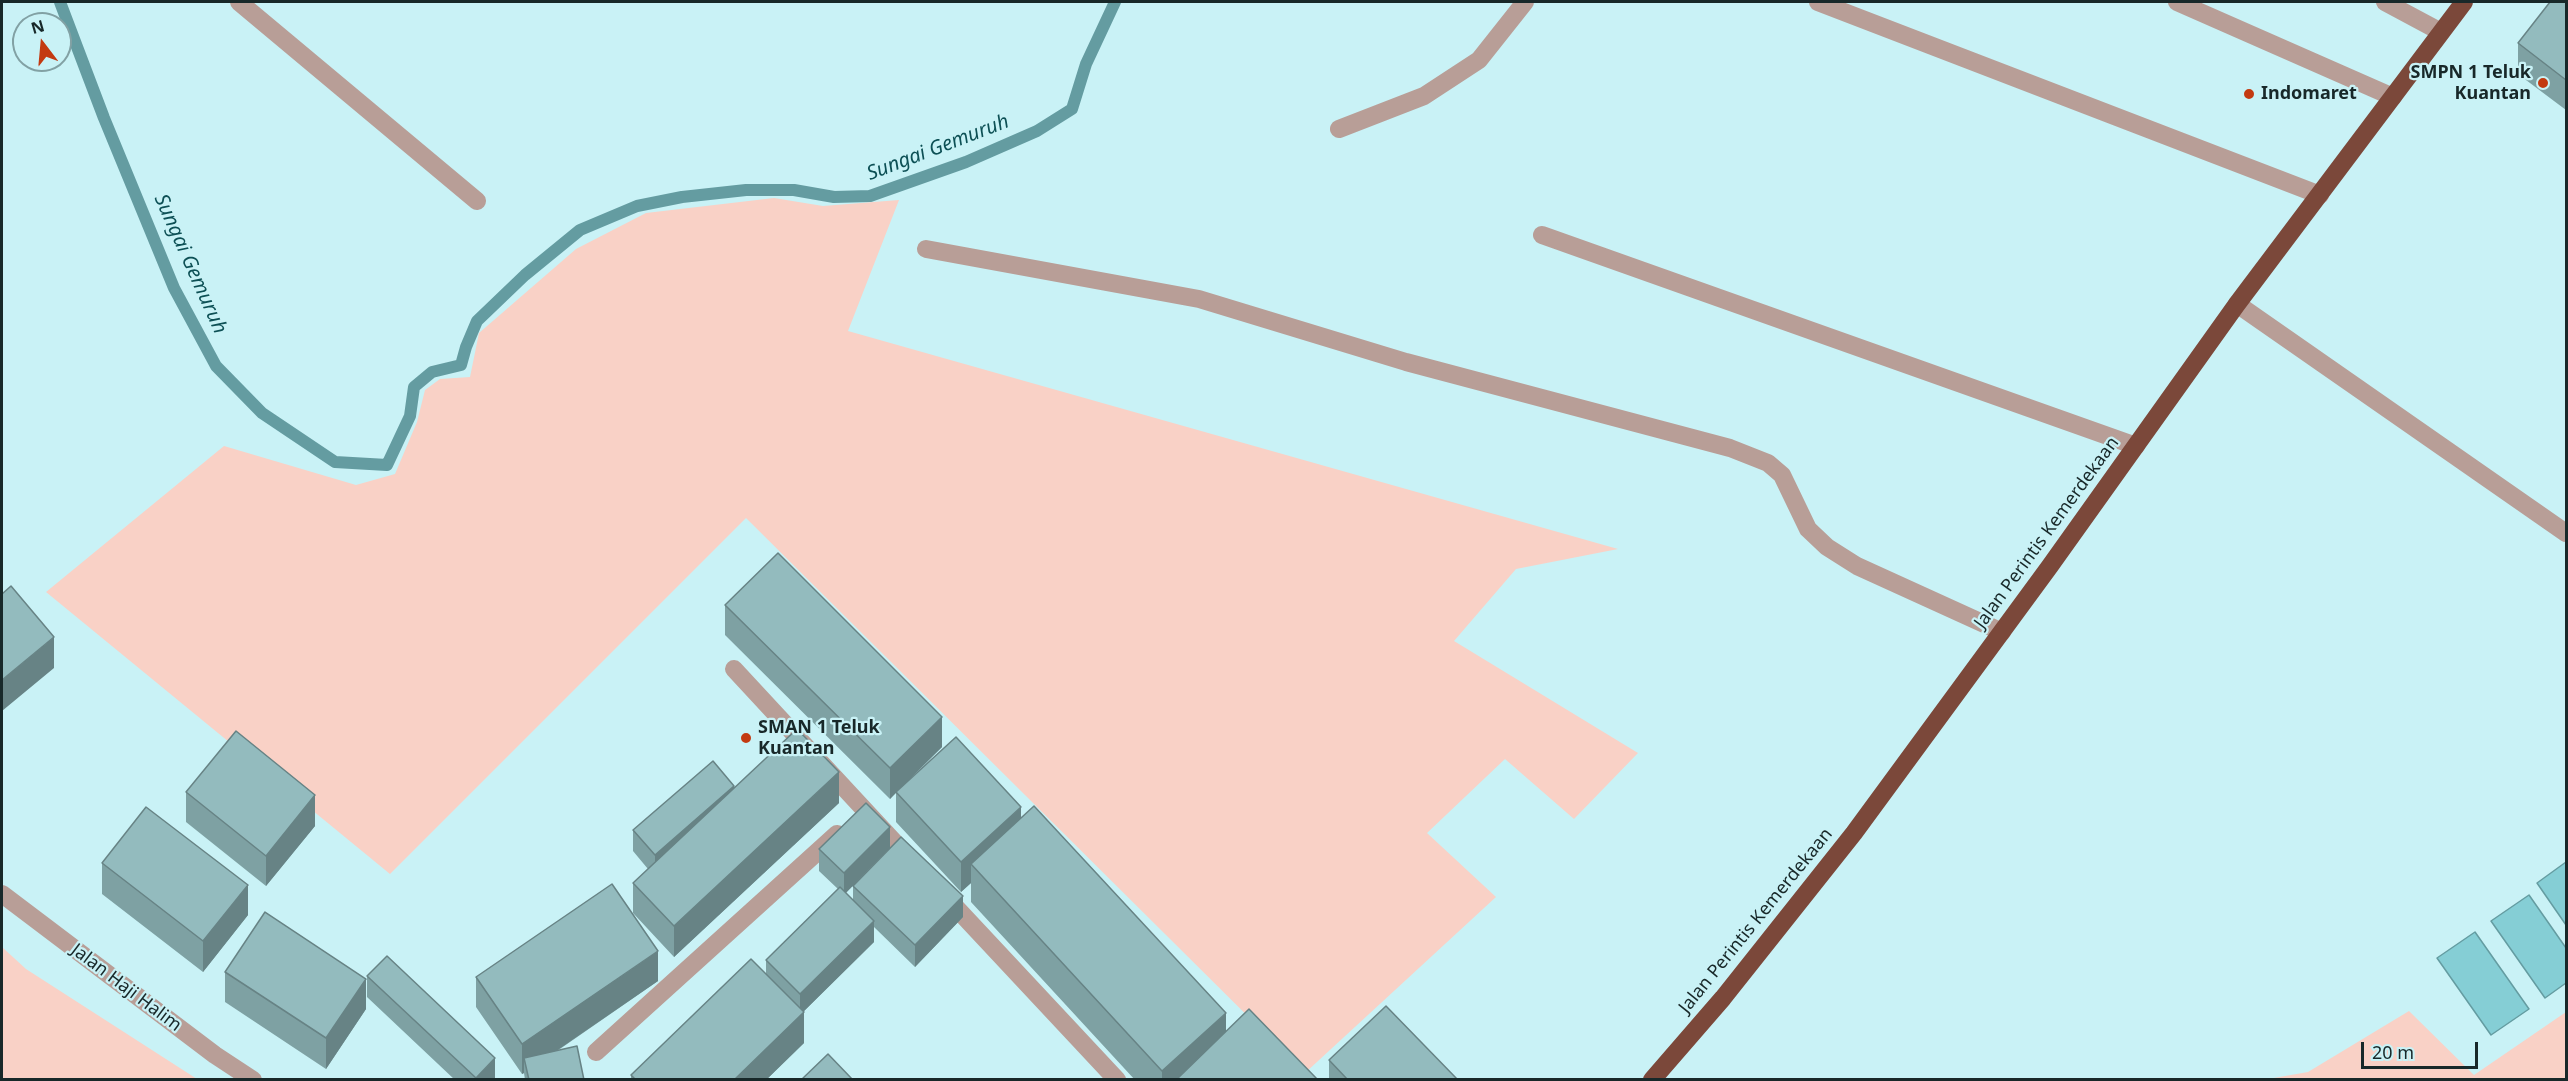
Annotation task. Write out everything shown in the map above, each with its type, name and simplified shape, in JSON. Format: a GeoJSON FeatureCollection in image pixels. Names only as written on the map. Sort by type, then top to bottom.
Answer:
{"type":"FeatureCollection","features":[{"type":"Feature","properties":{"kind":"highway","name":"Jalan Perintis Kemerdekaan"},"geometry":{"type":"LineString","coordinates":[[1652,1080],[1723,998],[1846,842],[2001,632],[2237,304],[2464,2]]}},
{"type":"Feature","properties":{"kind":"street"},"geometry":{"type":"LineString","coordinates":[[239,2],[477,201]]}},
{"type":"Feature","properties":{"kind":"street"},"geometry":{"type":"LineString","coordinates":[[1339,129],[1424,96],[1479,60],[1525,2]]}},
{"type":"Feature","properties":{"kind":"street"},"geometry":{"type":"LineString","coordinates":[[1818,2],[2320,195]]}},
{"type":"Feature","properties":{"kind":"street"},"geometry":{"type":"LineString","coordinates":[[2177,2],[2393,97]]}},
{"type":"Feature","properties":{"kind":"street"},"geometry":{"type":"LineString","coordinates":[[2385,2],[2441,32]]}},
{"type":"Feature","properties":{"kind":"street"},"geometry":{"type":"LineString","coordinates":[[1542,235],[2136,446]]}},
{"type":"Feature","properties":{"kind":"street"},"geometry":{"type":"LineString","coordinates":[[926,249],[1199,299],[1406,362],[1730,448],[1768,463],[1782,475],[1808,528],[1827,547],[1857,566],[2001,632]]}},
{"type":"Feature","properties":{"kind":"street"},"geometry":{"type":"LineString","coordinates":[[2237,304],[2566,533]]}},
{"type":"Feature","properties":{"kind":"street"},"geometry":{"type":"LineString","coordinates":[[734,669],[855,817],[921,870]]}},
{"type":"Feature","properties":{"kind":"street"},"geometry":{"type":"LineString","coordinates":[[596,1052],[855,817]]}},
{"type":"Feature","properties":{"kind":"street"},"geometry":{"type":"LineString","coordinates":[[937,888],[1117,1080]]}},
{"type":"Feature","properties":{"kind":"street","name":"Jalan Haji Halim"},"geometry":{"type":"LineString","coordinates":[[2,894],[215,1055],[253,1080]]}},
{"type":"Feature","properties":{"kind":"shaded area"},"geometry":{"type":"Polygon","coordinates":[[[774,198],[823,206],[899,200],[848,331],[1618,549],[1516,569],[1454,641],[1638,753],[1574,819],[1505,759],[1427,833],[1496,897],[1305,1073],[746,518],[390,874],[46,592],[224,446],[356,485],[395,474],[417,422],[425,390],[440,379],[470,377],[479,333],[576,249],[646,213],[774,198]]]}},
{"type":"Feature","properties":{"kind":"shaded area"},"geometry":{"type":"Polygon","coordinates":[[[2,947],[26,969],[197,1079],[2,1079],[2,947]]]}},
{"type":"Feature","properties":{"kind":"shaded area"},"geometry":{"type":"Polygon","coordinates":[[[2409,1011],[2474,1075],[2566,1012],[2566,1079],[2268,1079],[2308,1072],[2409,1011]]]}},
{"type":"Feature","properties":{"kind":"water"},"geometry":{"type":"Polygon","coordinates":[[[2566,862],[2566,925],[2537,883],[2566,862]]]}},
{"type":"Feature","properties":{"kind":"water"},"geometry":{"type":"Polygon","coordinates":[[[2529,895],[2566,948],[2566,983],[2545,998],[2491,921],[2529,895]]]}},
{"type":"Feature","properties":{"kind":"water"},"geometry":{"type":"Polygon","coordinates":[[[2475,932],[2529,1009],[2491,1035],[2437,958],[2475,932]]]}},
{"type":"Feature","properties":{"kind":"building"},"geometry":{"type":"Polygon","coordinates":[[[2550,2],[2566,2],[2566,80],[2518,43],[2550,2]]]}},
{"type":"Feature","properties":{"kind":"building"},"geometry":{"type":"Polygon","coordinates":[[[778,553],[942,717],[890,768],[725,605],[778,553]]]}},
{"type":"Feature","properties":{"kind":"building"},"geometry":{"type":"Polygon","coordinates":[[[11,586],[54,637],[2,680],[2,594],[11,586]]]}},
{"type":"Feature","properties":{"kind":"building"},"geometry":{"type":"Polygon","coordinates":[[[797,729],[839,772],[674,926],[633,883],[797,729]]]}},
{"type":"Feature","properties":{"kind":"building"},"geometry":{"type":"Polygon","coordinates":[[[236,731],[315,795],[266,856],[186,792],[236,731]]]}},
{"type":"Feature","properties":{"kind":"building"},"geometry":{"type":"Polygon","coordinates":[[[956,737],[1021,807],[961,862],[896,792],[956,737]]]}},
{"type":"Feature","properties":{"kind":"building"},"geometry":{"type":"Polygon","coordinates":[[[713,761],[734,786],[655,855],[633,830],[713,761]]]}},
{"type":"Feature","properties":{"kind":"building"},"geometry":{"type":"Polygon","coordinates":[[[866,803],[890,827],[844,873],[819,849],[866,803]]]}},
{"type":"Feature","properties":{"kind":"building"},"geometry":{"type":"Polygon","coordinates":[[[1034,806],[1226,1013],[1162,1071],[971,864],[1034,806]]]}},
{"type":"Feature","properties":{"kind":"building"},"geometry":{"type":"Polygon","coordinates":[[[146,807],[248,885],[203,941],[102,863],[146,807]]]}},
{"type":"Feature","properties":{"kind":"building"},"geometry":{"type":"Polygon","coordinates":[[[901,837],[963,896],[915,945],[853,886],[901,837]]]}},
{"type":"Feature","properties":{"kind":"building"},"geometry":{"type":"Polygon","coordinates":[[[612,884],[658,951],[522,1044],[476,977],[612,884]]]}},
{"type":"Feature","properties":{"kind":"building"},"geometry":{"type":"Polygon","coordinates":[[[840,887],[874,921],[800,994],[766,960],[840,887]]]}},
{"type":"Feature","properties":{"kind":"building"},"geometry":{"type":"Polygon","coordinates":[[[265,912],[366,979],[326,1038],[225,972],[265,912]]]}},
{"type":"Feature","properties":{"kind":"building"},"geometry":{"type":"Polygon","coordinates":[[[387,956],[495,1058],[476,1078],[367,976],[387,956]]]}},
{"type":"Feature","properties":{"kind":"building"},"geometry":{"type":"Polygon","coordinates":[[[751,959],[804,1012],[734,1080],[636,1080],[631,1075],[751,959]]]}},
{"type":"Feature","properties":{"kind":"building"},"geometry":{"type":"Polygon","coordinates":[[[1386,1006],[1458,1080],[1348,1080],[1329,1060],[1386,1006]]]}},
{"type":"Feature","properties":{"kind":"building"},"geometry":{"type":"Polygon","coordinates":[[[1249,1009],[1318,1080],[1176,1080],[1249,1009]]]}},
{"type":"Feature","properties":{"kind":"building"},"geometry":{"type":"Polygon","coordinates":[[[577,1046],[584,1080],[529,1080],[524,1058],[577,1046]]]}},
{"type":"Feature","properties":{"kind":"building"},"geometry":{"type":"Polygon","coordinates":[[[828,1054],[853,1080],[801,1080],[828,1054]]]}},
{"type":"Feature","properties":{"kind":"waterway","name":"Sungai Gemuruh"},"geometry":{"type":"LineString","coordinates":[[60,2],[104,118],[174,288],[216,366],[262,413],[335,462],[387,465],[410,416],[414,387],[432,372],[461,365],[477,321],[525,275],[580,230],[637,206],[682,197],[746,190],[794,190],[834,197],[870,196],[966,162],[1037,131],[1072,109],[1086,64],[1115,2]]}},
{"type":"Feature","properties":{"kind":"place","name":"SMPN 1 Teluk Kuantan"},"geometry":{"type":"Point","coordinates":[2543,83]}},
{"type":"Feature","properties":{"kind":"place","name":"Indomaret"},"geometry":{"type":"Point","coordinates":[2249,94]}},
{"type":"Feature","properties":{"kind":"place","name":"SMAN 1 Teluk Kuantan"},"geometry":{"type":"Point","coordinates":[746,738]}}]}
